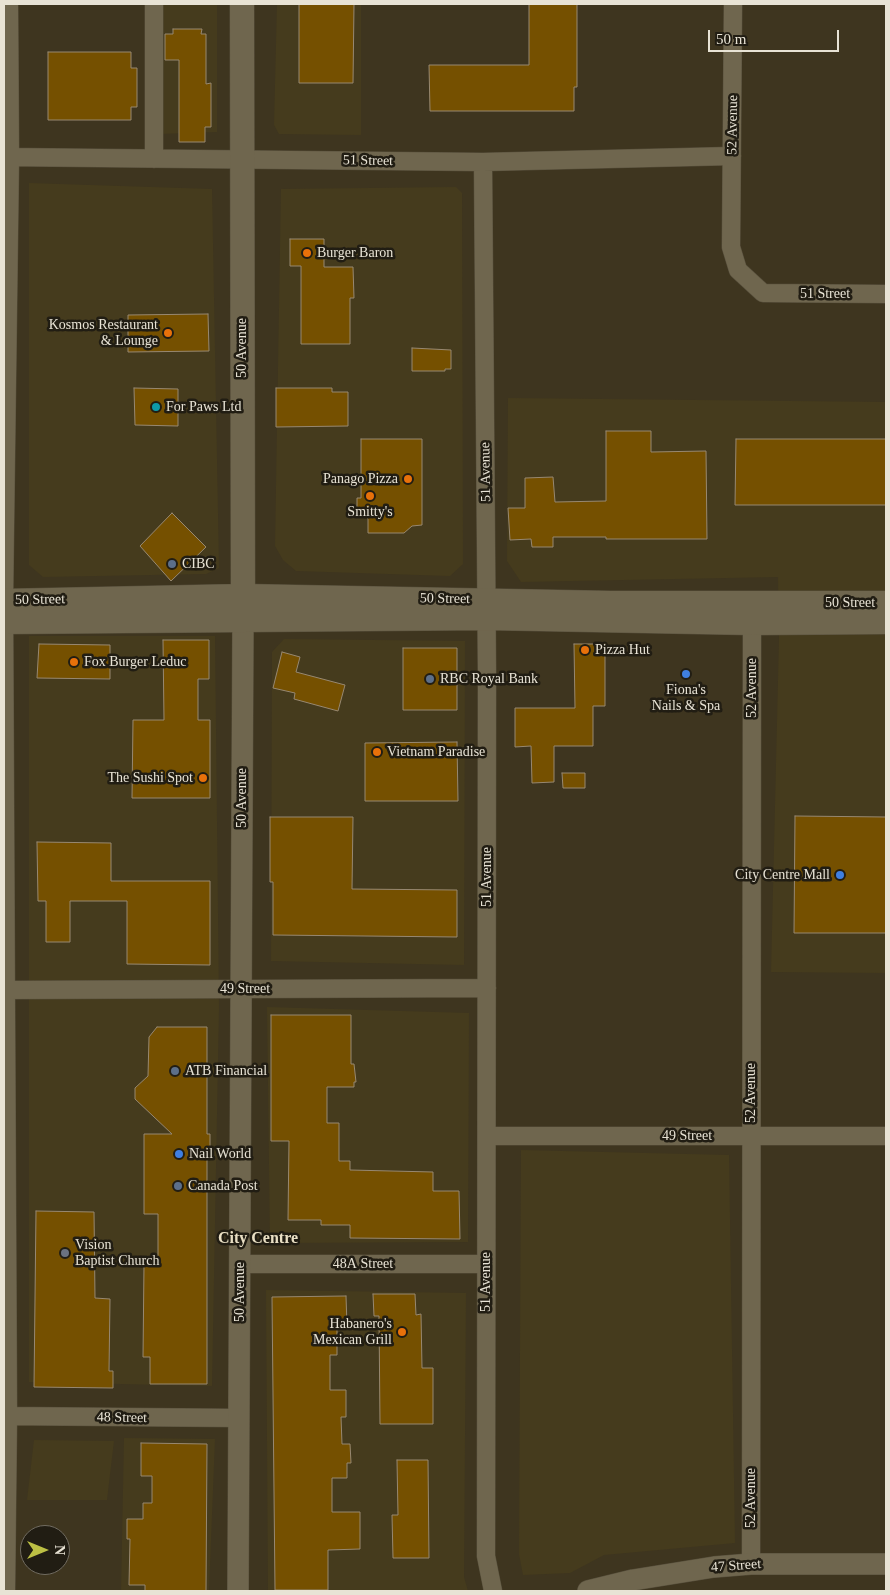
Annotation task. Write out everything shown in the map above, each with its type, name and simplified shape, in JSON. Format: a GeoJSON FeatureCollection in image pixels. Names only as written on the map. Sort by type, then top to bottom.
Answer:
{"type":"FeatureCollection","features":[{"type":"Feature","properties":{"kind":"main road","name":"50 Avenue"},"geometry":{"type":"LineString","coordinates":[[242,4],[243,620]]}},
{"type":"Feature","properties":{"kind":"main road","name":"50 Street"},"geometry":{"type":"LineString","coordinates":[[4,612],[243,596],[487,609]]}},
{"type":"Feature","properties":{"kind":"main road","name":"50 Street"},"geometry":{"type":"LineString","coordinates":[[4,612],[243,620],[611,603],[886,622]]}},
{"type":"Feature","properties":{"kind":"main road","name":"50 Street"},"geometry":{"type":"LineString","coordinates":[[752,612],[886,603]]}},
{"type":"Feature","properties":{"kind":"street"},"geometry":{"type":"LineString","coordinates":[[6,1591],[4,612],[9,4]]}},
{"type":"Feature","properties":{"kind":"street"},"geometry":{"type":"LineString","coordinates":[[154,4],[154,159]]}},
{"type":"Feature","properties":{"kind":"street","name":"52 Avenue"},"geometry":{"type":"LineString","coordinates":[[733,4],[731,246],[738,270],[763,293]]}},
{"type":"Feature","properties":{"kind":"street","name":"51 Street"},"geometry":{"type":"LineString","coordinates":[[7,157],[483,162],[732,156]]}},
{"type":"Feature","properties":{"kind":"street","name":"51 Avenue"},"geometry":{"type":"LineString","coordinates":[[483,162],[487,609],[488,1136],[486,1556],[493,1591]]}},
{"type":"Feature","properties":{"kind":"street","name":"51 Street"},"geometry":{"type":"LineString","coordinates":[[763,293],[886,294]]}},
{"type":"Feature","properties":{"kind":"street","name":"52 Avenue"},"geometry":{"type":"LineString","coordinates":[[751,1564],[752,612]]}},
{"type":"Feature","properties":{"kind":"street","name":"50 Avenue"},"geometry":{"type":"LineString","coordinates":[[238,1591],[243,620]]}},
{"type":"Feature","properties":{"kind":"street","name":"49 Street"},"geometry":{"type":"LineString","coordinates":[[5,990],[487,988]]}},
{"type":"Feature","properties":{"kind":"street","name":"49 Street"},"geometry":{"type":"LineString","coordinates":[[488,1136],[886,1136]]}},
{"type":"Feature","properties":{"kind":"street","name":"48A Street"},"geometry":{"type":"LineString","coordinates":[[240,1264],[486,1264]]}},
{"type":"Feature","properties":{"kind":"street","name":"48 Street"},"geometry":{"type":"LineString","coordinates":[[6,1416],[240,1418]]}},
{"type":"Feature","properties":{"kind":"street","name":"47 Street"},"geometry":{"type":"LineString","coordinates":[[588,1591],[674,1573],[751,1564],[886,1564]]}},
{"type":"Feature","properties":{"kind":"shaded area"},"geometry":{"type":"Polygon","coordinates":[[[158,4],[217,4],[217,132],[159,134],[158,4]]]}},
{"type":"Feature","properties":{"kind":"shaded area"},"geometry":{"type":"Polygon","coordinates":[[[277,4],[361,4],[361,135],[279,134],[274,125],[277,4]]]}},
{"type":"Feature","properties":{"kind":"shaded area"},"geometry":{"type":"Polygon","coordinates":[[[29,183],[212,189],[219,568],[206,574],[43,577],[29,565],[29,183]]]}},
{"type":"Feature","properties":{"kind":"shaded area"},"geometry":{"type":"Polygon","coordinates":[[[456,187],[462,193],[463,564],[450,576],[296,571],[283,560],[275,546],[281,189],[456,187]]]}},
{"type":"Feature","properties":{"kind":"shaded area"},"geometry":{"type":"Polygon","coordinates":[[[508,398],[886,402],[886,973],[771,972],[779,639],[778,577],[521,582],[507,561],[508,398]]]}},
{"type":"Feature","properties":{"kind":"shaded area"},"geometry":{"type":"Polygon","coordinates":[[[29,636],[215,636],[219,1006],[212,1386],[29,1382],[29,636]]]}},
{"type":"Feature","properties":{"kind":"shaded area"},"geometry":{"type":"Polygon","coordinates":[[[284,639],[465,641],[464,965],[271,961],[272,652],[284,639]]]}},
{"type":"Feature","properties":{"kind":"shaded area"},"geometry":{"type":"Polygon","coordinates":[[[267,1007],[469,1013],[468,1242],[270,1243],[267,1007]]]}},
{"type":"Feature","properties":{"kind":"shaded area"},"geometry":{"type":"Polygon","coordinates":[[[521,1150],[729,1155],[735,1543],[604,1555],[570,1573],[523,1575],[519,1554],[521,1150]]]}},
{"type":"Feature","properties":{"kind":"shaded area"},"geometry":{"type":"Polygon","coordinates":[[[266,1290],[466,1293],[464,1577],[468,1591],[268,1591],[266,1290]]]}},
{"type":"Feature","properties":{"kind":"shaded area"},"geometry":{"type":"Polygon","coordinates":[[[124,1438],[215,1439],[209,1591],[121,1591],[124,1438]]]}},
{"type":"Feature","properties":{"kind":"shaded area"},"geometry":{"type":"Polygon","coordinates":[[[34,1440],[114,1441],[107,1500],[27,1500],[34,1440]]]}},
{"type":"Feature","properties":{"kind":"building"},"geometry":{"type":"Polygon","coordinates":[[[299,4],[354,4],[353,83],[299,83],[299,4]]]}},
{"type":"Feature","properties":{"kind":"building"},"geometry":{"type":"Polygon","coordinates":[[[529,4],[577,4],[577,87],[574,87],[574,111],[430,111],[429,65],[529,65],[529,4]]]}},
{"type":"Feature","properties":{"kind":"building"},"geometry":{"type":"Polygon","coordinates":[[[173,29],[202,29],[201,34],[206,34],[206,84],[211,83],[211,127],[205,127],[205,142],[179,142],[179,60],[165,60],[165,34],[173,34],[173,29]]]}},
{"type":"Feature","properties":{"kind":"building"},"geometry":{"type":"Polygon","coordinates":[[[48,52],[131,52],[131,68],[137,68],[137,107],[131,107],[131,120],[48,120],[48,52]]]}},
{"type":"Feature","properties":{"kind":"building"},"geometry":{"type":"Polygon","coordinates":[[[290,239],[324,239],[324,267],[353,267],[354,298],[350,298],[350,344],[301,344],[301,266],[290,266],[290,239]]]}},
{"type":"Feature","properties":{"kind":"building","name":"Kosmos Restaurant & Lounge"},"geometry":{"type":"Polygon","coordinates":[[[208,314],[209,351],[128,352],[128,315],[208,314]]]}},
{"type":"Feature","properties":{"kind":"building"},"geometry":{"type":"Polygon","coordinates":[[[412,348],[451,350],[451,369],[445,369],[445,371],[412,371],[412,348]]]}},
{"type":"Feature","properties":{"kind":"building","name":"For Paws Ltd"},"geometry":{"type":"Polygon","coordinates":[[[134,388],[178,389],[178,426],[135,425],[134,388]]]}},
{"type":"Feature","properties":{"kind":"building"},"geometry":{"type":"Polygon","coordinates":[[[276,388],[332,388],[332,392],[348,392],[348,426],[276,427],[276,388]]]}},
{"type":"Feature","properties":{"kind":"building"},"geometry":{"type":"Polygon","coordinates":[[[606,431],[651,431],[651,452],[706,451],[707,539],[553,537],[553,547],[532,547],[531,539],[510,540],[508,508],[525,508],[525,478],[553,477],[555,502],[606,501],[606,431]]]}},
{"type":"Feature","properties":{"kind":"building"},"geometry":{"type":"Polygon","coordinates":[[[361,439],[422,439],[422,525],[412,526],[404,533],[368,533],[368,519],[357,509],[357,498],[361,498],[361,439]]]}},
{"type":"Feature","properties":{"kind":"building"},"geometry":{"type":"Polygon","coordinates":[[[736,439],[886,439],[886,505],[735,505],[736,439]]]}},
{"type":"Feature","properties":{"kind":"building","name":"CIBC"},"geometry":{"type":"Polygon","coordinates":[[[172,513],[206,547],[171,581],[140,546],[172,513]]]}},
{"type":"Feature","properties":{"kind":"building"},"geometry":{"type":"Polygon","coordinates":[[[163,640],[209,640],[209,679],[198,679],[198,720],[210,720],[210,798],[132,798],[133,720],[164,720],[163,640]]]}},
{"type":"Feature","properties":{"kind":"building","name":"Fox Burger Leduc"},"geometry":{"type":"Polygon","coordinates":[[[39,644],[110,645],[110,679],[37,678],[39,644]]]}},
{"type":"Feature","properties":{"kind":"building"},"geometry":{"type":"Polygon","coordinates":[[[574,644],[601,644],[605,649],[605,706],[593,706],[593,746],[554,746],[554,782],[532,783],[531,746],[515,747],[515,708],[575,708],[574,644]]]}},
{"type":"Feature","properties":{"kind":"building","name":"RBC Royal Bank"},"geometry":{"type":"Polygon","coordinates":[[[403,648],[457,648],[457,710],[403,710],[403,648]]]}},
{"type":"Feature","properties":{"kind":"building"},"geometry":{"type":"Polygon","coordinates":[[[282,652],[300,657],[296,672],[345,685],[338,711],[294,699],[295,693],[273,688],[282,652]]]}},
{"type":"Feature","properties":{"kind":"building"},"geometry":{"type":"Polygon","coordinates":[[[457,742],[458,801],[365,801],[365,743],[457,742]]]}},
{"type":"Feature","properties":{"kind":"building"},"geometry":{"type":"Polygon","coordinates":[[[562,773],[585,773],[585,788],[563,788],[562,773]]]}},
{"type":"Feature","properties":{"kind":"building","name":"City Centre Mall"},"geometry":{"type":"Polygon","coordinates":[[[795,816],[886,817],[886,933],[794,933],[795,816]]]}},
{"type":"Feature","properties":{"kind":"building"},"geometry":{"type":"Polygon","coordinates":[[[270,817],[353,817],[352,889],[457,890],[457,937],[273,935],[273,882],[270,882],[270,817]]]}},
{"type":"Feature","properties":{"kind":"building"},"geometry":{"type":"Polygon","coordinates":[[[37,842],[111,843],[111,881],[210,881],[210,965],[127,964],[127,901],[70,901],[70,942],[46,942],[46,901],[38,901],[37,842]]]}},
{"type":"Feature","properties":{"kind":"building"},"geometry":{"type":"Polygon","coordinates":[[[271,1015],[351,1015],[351,1064],[354,1064],[356,1082],[354,1082],[354,1087],[327,1087],[327,1123],[339,1123],[339,1161],[350,1161],[350,1170],[433,1172],[433,1191],[459,1191],[460,1239],[350,1238],[350,1225],[321,1225],[321,1220],[288,1220],[289,1141],[271,1141],[271,1015]]]}},
{"type":"Feature","properties":{"kind":"building"},"geometry":{"type":"Polygon","coordinates":[[[157,1027],[207,1027],[207,1134],[210,1134],[210,1151],[207,1151],[207,1384],[150,1384],[150,1357],[143,1357],[144,1265],[158,1265],[158,1214],[144,1214],[144,1134],[172,1134],[135,1099],[135,1088],[148,1076],[149,1037],[157,1027]]]}},
{"type":"Feature","properties":{"kind":"building"},"geometry":{"type":"Polygon","coordinates":[[[36,1211],[94,1212],[95,1298],[110,1299],[109,1371],[113,1371],[113,1388],[34,1387],[36,1211]]]}},
{"type":"Feature","properties":{"kind":"building"},"geometry":{"type":"Polygon","coordinates":[[[373,1294],[415,1294],[416,1315],[421,1314],[422,1368],[433,1368],[433,1424],[380,1424],[379,1316],[374,1316],[373,1294]]]}},
{"type":"Feature","properties":{"kind":"building"},"geometry":{"type":"Polygon","coordinates":[[[346,1296],[347,1326],[337,1326],[337,1355],[330,1355],[330,1390],[346,1390],[346,1417],[341,1417],[342,1444],[350,1444],[351,1463],[347,1463],[347,1478],[332,1478],[332,1512],[360,1512],[360,1549],[328,1550],[328,1590],[275,1590],[272,1297],[346,1296]]]}},
{"type":"Feature","properties":{"kind":"building"},"geometry":{"type":"Polygon","coordinates":[[[141,1443],[207,1444],[206,1591],[145,1591],[145,1585],[129,1585],[130,1539],[127,1539],[127,1519],[143,1519],[143,1503],[152,1503],[152,1476],[141,1476],[141,1443]]]}},
{"type":"Feature","properties":{"kind":"building"},"geometry":{"type":"Polygon","coordinates":[[[397,1460],[428,1460],[429,1558],[393,1558],[392,1515],[398,1515],[397,1460]]]}},
{"type":"Feature","properties":{"kind":"place","name":"Burger Baron"},"geometry":{"type":"Point","coordinates":[307,253]}},
{"type":"Feature","properties":{"kind":"place","name":"Kosmos Restaurant & Lounge"},"geometry":{"type":"Point","coordinates":[168,333]}},
{"type":"Feature","properties":{"kind":"place","name":"For Paws Ltd"},"geometry":{"type":"Point","coordinates":[156,407]}},
{"type":"Feature","properties":{"kind":"place","name":"Panago Pizza"},"geometry":{"type":"Point","coordinates":[408,479]}},
{"type":"Feature","properties":{"kind":"place","name":"Smitty's"},"geometry":{"type":"Point","coordinates":[370,496]}},
{"type":"Feature","properties":{"kind":"place","name":"CIBC"},"geometry":{"type":"Point","coordinates":[172,564]}},
{"type":"Feature","properties":{"kind":"place","name":"Pizza Hut"},"geometry":{"type":"Point","coordinates":[585,650]}},
{"type":"Feature","properties":{"kind":"place","name":"Fox Burger Leduc"},"geometry":{"type":"Point","coordinates":[74,662]}},
{"type":"Feature","properties":{"kind":"place","name":"Fiona's Nails & Spa"},"geometry":{"type":"Point","coordinates":[686,674]}},
{"type":"Feature","properties":{"kind":"place","name":"RBC Royal Bank"},"geometry":{"type":"Point","coordinates":[430,679]}},
{"type":"Feature","properties":{"kind":"place","name":"Vietnam Paradise"},"geometry":{"type":"Point","coordinates":[377,752]}},
{"type":"Feature","properties":{"kind":"place","name":"The Sushi Spot"},"geometry":{"type":"Point","coordinates":[203,778]}},
{"type":"Feature","properties":{"kind":"place","name":"City Centre Mall"},"geometry":{"type":"Point","coordinates":[840,875]}},
{"type":"Feature","properties":{"kind":"place","name":"ATB Financial"},"geometry":{"type":"Point","coordinates":[175,1071]}},
{"type":"Feature","properties":{"kind":"place","name":"Nail World"},"geometry":{"type":"Point","coordinates":[179,1154]}},
{"type":"Feature","properties":{"kind":"place","name":"Canada Post"},"geometry":{"type":"Point","coordinates":[178,1186]}},
{"type":"Feature","properties":{"kind":"place","name":"Vision Baptist Church"},"geometry":{"type":"Point","coordinates":[65,1253]}},
{"type":"Feature","properties":{"kind":"place","name":"Habanero's Mexican Grill"},"geometry":{"type":"Point","coordinates":[402,1332]}},
{"type":"Feature","properties":{"kind":"district","name":"City Centre"},"geometry":{"type":"Point","coordinates":[258,1239]}}]}
